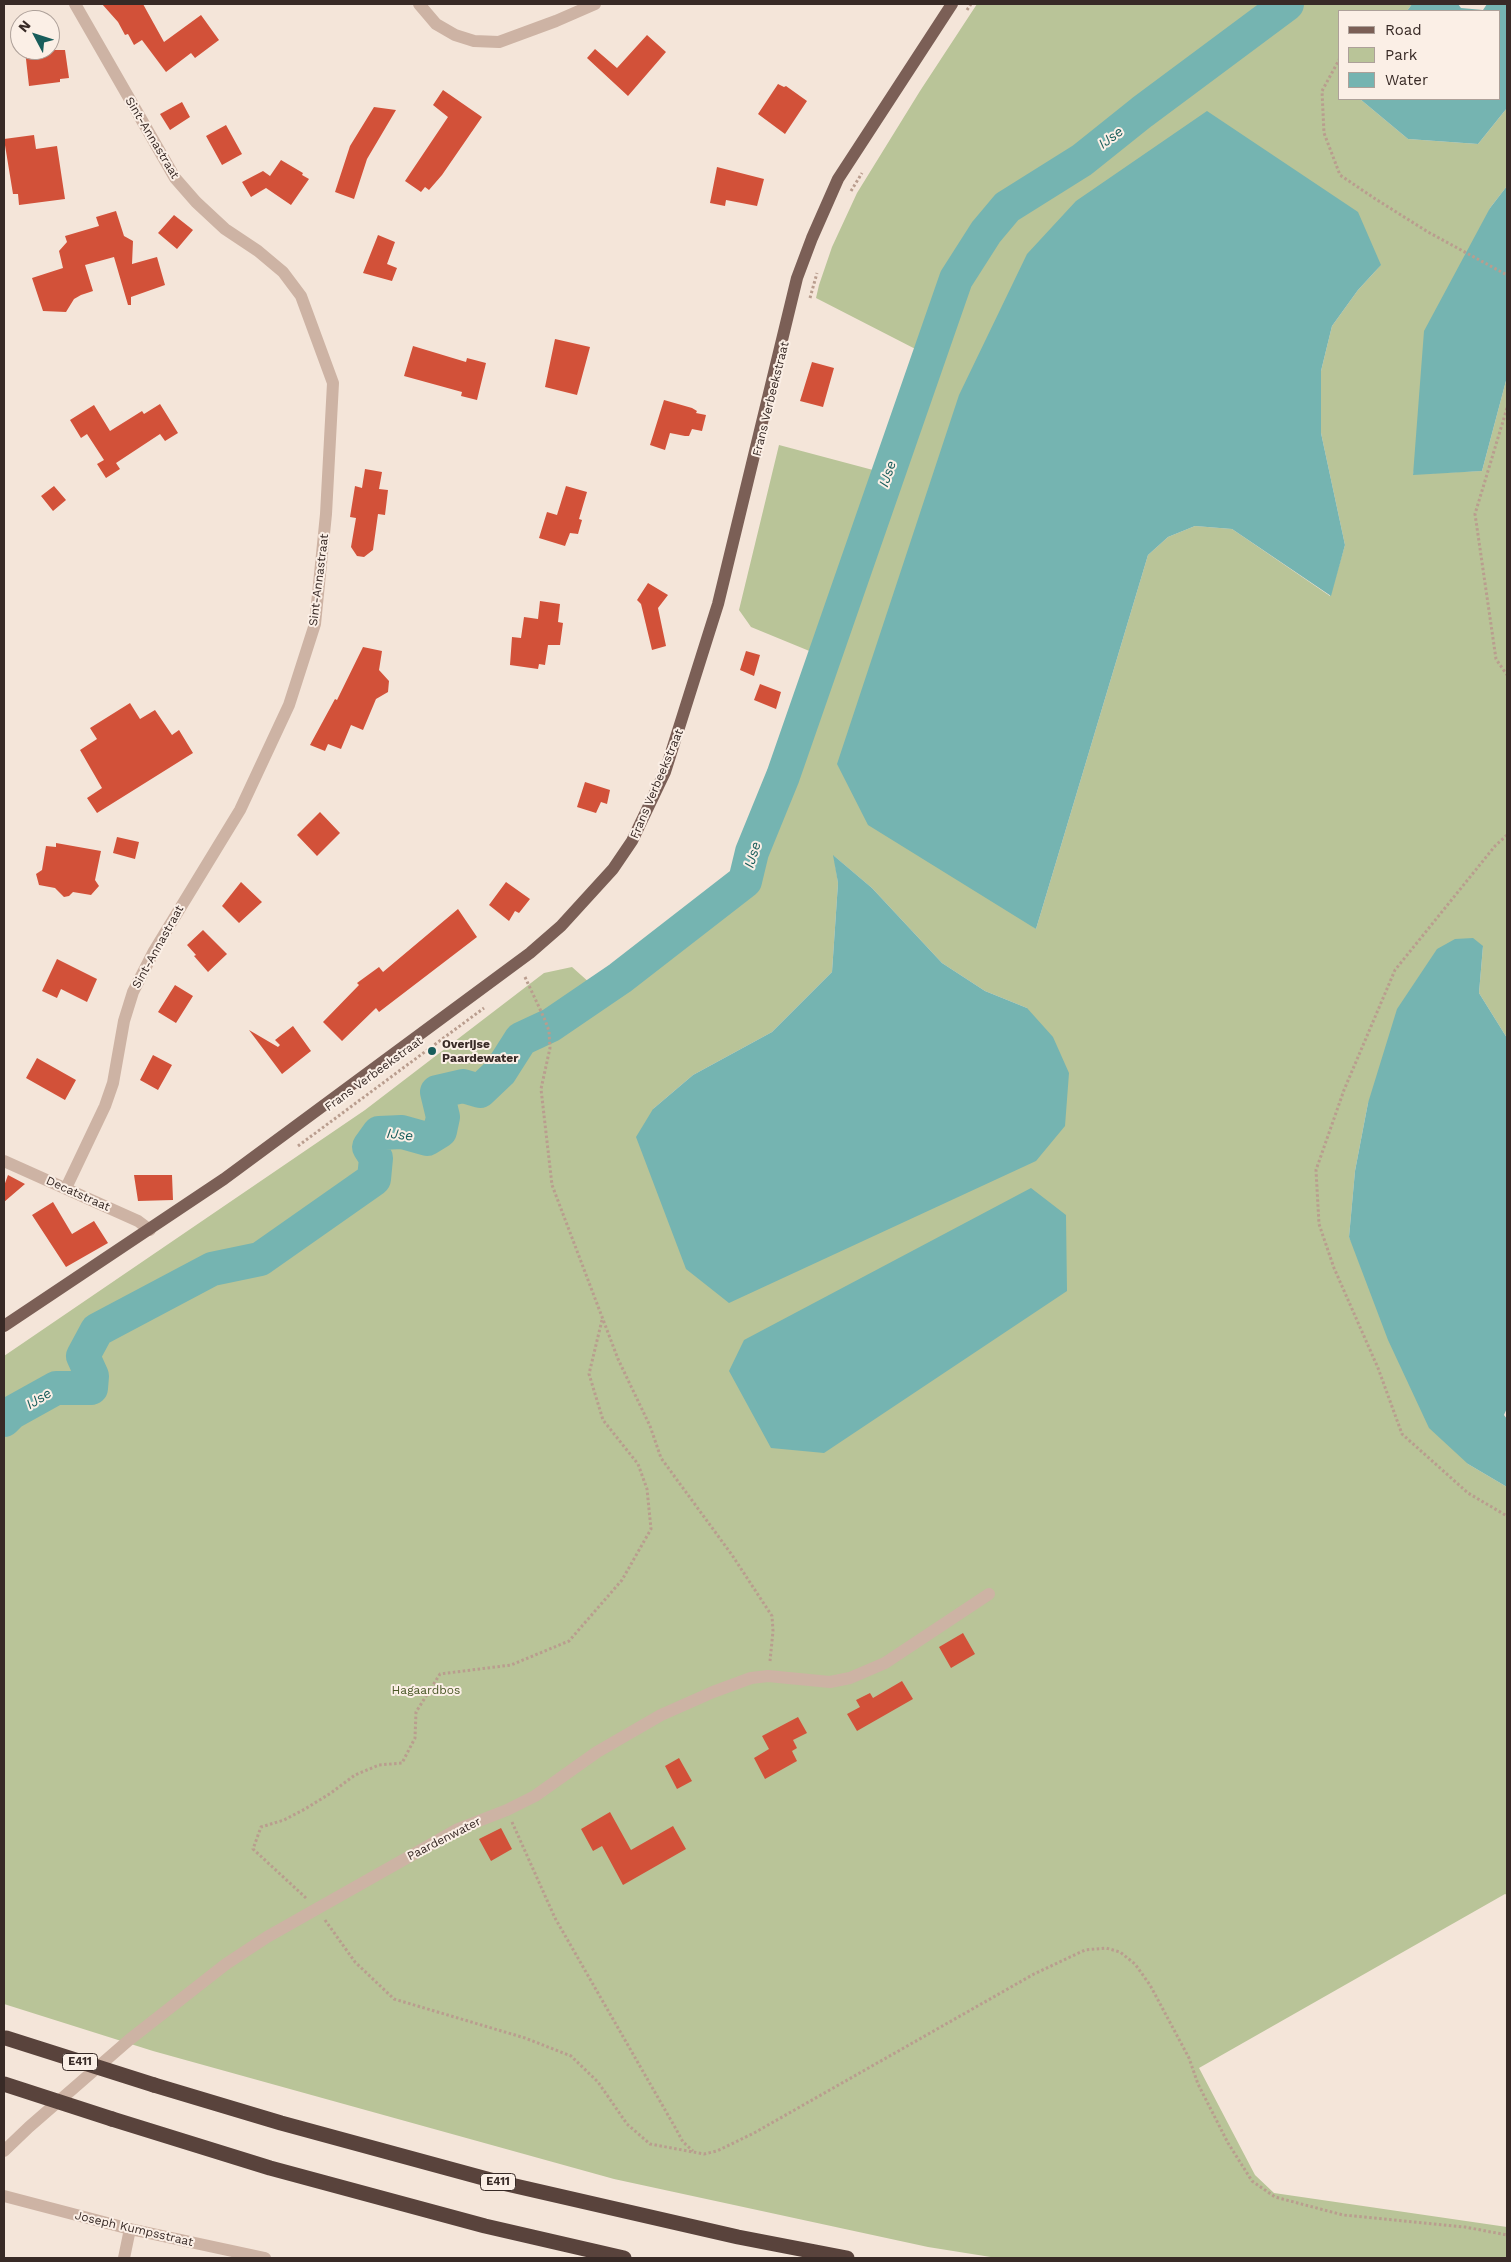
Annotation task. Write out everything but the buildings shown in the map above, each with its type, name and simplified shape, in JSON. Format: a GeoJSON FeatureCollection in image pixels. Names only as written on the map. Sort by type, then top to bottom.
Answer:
{"type":"FeatureCollection","features":[{"type":"Feature","properties":{"kind":"highway","name":"E411"},"geometry":{"type":"LineString","coordinates":[[5,2038],[281,2123],[498,2182],[738,2237],[847,2258]]}},
{"type":"Feature","properties":{"kind":"highway"},"geometry":{"type":"LineString","coordinates":[[4,2084],[270,2168],[485,2226],[624,2258]]}},
{"type":"Feature","properties":{"kind":"main road","name":"Frans Verbeekstraat"},"geometry":{"type":"LineString","coordinates":[[4,1326],[224,1179],[530,953],[561,926],[590,896],[632,841],[665,772],[718,604],[797,278],[812,238],[838,180],[952,4]]}},
{"type":"Feature","properties":{"kind":"street","name":"Sint-Annastraat"},"geometry":{"type":"LineString","coordinates":[[66,1188],[105,1106],[113,1083],[124,1021],[133,992],[154,951],[240,810],[289,705],[315,624],[326,514],[333,383],[301,296],[283,272],[258,251],[225,229],[174,178],[75,4]]}},
{"type":"Feature","properties":{"kind":"street"},"geometry":{"type":"LineString","coordinates":[[419,4],[436,24],[455,35],[474,41],[499,42],[595,4]]}},
{"type":"Feature","properties":{"kind":"street","name":"Decatstraat"},"geometry":{"type":"LineString","coordinates":[[4,1161],[138,1221],[150,1230]]}},
{"type":"Feature","properties":{"kind":"street","name":"Paardenwater"},"geometry":{"type":"LineString","coordinates":[[4,2151],[29,2126],[184,1996],[234,1959],[458,1829],[507,1810],[535,1796],[597,1752],[661,1715],[751,1678],[768,1676],[813,1682],[830,1682],[850,1678],[885,1663],[989,1594]]}},
{"type":"Feature","properties":{"kind":"street","name":"Joseph Kumpsstraat"},"geometry":{"type":"LineString","coordinates":[[4,2196],[130,2230],[265,2258]]}},
{"type":"Feature","properties":{"kind":"street"},"geometry":{"type":"LineString","coordinates":[[124,2258],[130,2230]]}},
{"type":"Feature","properties":{"kind":"path"},"geometry":{"type":"LineString","coordinates":[[966,11],[971,4]]}},
{"type":"Feature","properties":{"kind":"path"},"geometry":{"type":"LineString","coordinates":[[1338,62],[1322,91],[1324,133],[1340,174],[1428,232],[1507,274]]}},
{"type":"Feature","properties":{"kind":"path"},"geometry":{"type":"LineString","coordinates":[[848,200],[866,167]]}},
{"type":"Feature","properties":{"kind":"path"},"geometry":{"type":"LineString","coordinates":[[809,302],[819,268]]}},
{"type":"Feature","properties":{"kind":"path"},"geometry":{"type":"LineString","coordinates":[[1507,408],[1474,514],[1496,659],[1507,675]]}},
{"type":"Feature","properties":{"kind":"path"},"geometry":{"type":"LineString","coordinates":[[1507,835],[1495,846],[1395,970],[1344,1090],[1316,1170],[1319,1224],[1334,1268],[1378,1368],[1402,1434],[1468,1493],[1507,1516]]}},
{"type":"Feature","properties":{"kind":"path"},"geometry":{"type":"LineString","coordinates":[[517,983],[532,972]]}},
{"type":"Feature","properties":{"kind":"path"},"geometry":{"type":"LineString","coordinates":[[525,977],[545,1020],[548,1031],[550,1048],[541,1088],[552,1185],[602,1320],[618,1359],[650,1426],[661,1458],[732,1555],[772,1616],[773,1631],[768,1676]]}},
{"type":"Feature","properties":{"kind":"path","name":"Frans Verbeekstraat"},"geometry":{"type":"LineString","coordinates":[[295,1148],[486,1007]]}},
{"type":"Feature","properties":{"kind":"path"},"geometry":{"type":"LineString","coordinates":[[602,1320],[589,1374],[603,1420],[638,1464],[647,1489],[651,1528],[622,1580],[569,1641],[511,1665],[440,1674],[416,1712],[415,1738],[402,1763],[379,1765],[355,1775],[330,1793],[284,1820],[261,1827],[253,1849],[318,1909],[355,1962],[394,1998],[525,2038],[570,2056],[598,2082],[627,2124],[650,2144],[704,2154],[718,2151],[1034,1974],[1085,1950],[1106,1948],[1120,1952],[1135,1964],[1150,1985],[1189,2058],[1198,2084],[1228,2142],[1252,2181],[1274,2197],[1343,2215],[1465,2228],[1507,2235]]}},
{"type":"Feature","properties":{"kind":"path"},"geometry":{"type":"LineString","coordinates":[[507,1810],[555,1918],[683,2142],[693,2151]]}},
{"type":"Feature","properties":{"kind":"green space","name":"Hagaardbos"},"geometry":{"type":"Polygon","coordinates":[[[977,4],[1412,4],[1408,10],[1338,10],[1338,100],[1361,100],[1408,139],[1478,144],[1507,108],[1507,186],[1490,208],[1413,474],[1482,471],[1507,377],[1507,1038],[1479,993],[1483,946],[1368,1103],[1355,1171],[1349,1237],[1468,1464],[1507,1487],[1507,1895],[1505,1894],[1199,2068],[1255,2175],[1274,2193],[1507,2227],[1507,2258],[997,2258],[928,2247],[614,2179],[153,2051],[4,2004],[4,1356],[365,1110],[544,973],[572,967],[600,992],[745,881],[752,852],[783,776],[824,657],[751,627],[739,610],[779,445],[888,474],[929,356],[816,298],[832,247],[857,193],[977,4]],[[1381,265],[838,764],[1036,929],[1148,555],[1168,537],[1195,526],[1232,529],[1330,596],[1345,545],[1321,433],[1321,371],[1332,326],[1358,290],[1381,265]],[[834,856],[838,883],[832,972],[772,1032],[693,1075],[653,1109],[1027,1008],[985,991],[942,963],[872,888],[834,856]]]}},
{"type":"Feature","properties":{"kind":"water"},"geometry":{"type":"Polygon","coordinates":[[[1412,4],[1458,4],[1461,8],[1483,10],[1408,10],[1412,4]]]}},
{"type":"Feature","properties":{"kind":"water"},"geometry":{"type":"Polygon","coordinates":[[[1487,4],[1507,4],[1507,108],[1478,144],[1408,139],[1361,100],[1501,100],[1501,10],[1483,10],[1487,4]]]}},
{"type":"Feature","properties":{"kind":"water"},"geometry":{"type":"Polygon","coordinates":[[[1207,111],[1358,212],[1381,265],[1358,290],[1332,326],[1321,371],[1321,433],[1345,545],[1331,596],[1232,529],[1195,526],[1168,537],[1148,555],[1036,929],[868,825],[837,764],[959,395],[1027,254],[1076,201],[1207,111]]]}},
{"type":"Feature","properties":{"kind":"water"},"geometry":{"type":"Polygon","coordinates":[[[1507,186],[1507,377],[1482,471],[1413,475],[1424,331],[1490,208],[1507,186]]]}},
{"type":"Feature","properties":{"kind":"water"},"geometry":{"type":"Polygon","coordinates":[[[833,855],[872,888],[942,963],[985,991],[1027,1008],[1053,1037],[1069,1073],[1065,1126],[1036,1161],[729,1303],[686,1269],[636,1137],[653,1109],[693,1075],[772,1032],[832,972],[838,883],[833,855]]]}},
{"type":"Feature","properties":{"kind":"water"},"geometry":{"type":"Polygon","coordinates":[[[1473,938],[1483,946],[1479,993],[1507,1038],[1507,1408],[1504,1415],[1507,1419],[1507,1487],[1468,1464],[1429,1428],[1388,1340],[1349,1237],[1355,1171],[1368,1103],[1397,1009],[1437,949],[1455,939],[1473,938]]]}},
{"type":"Feature","properties":{"kind":"water"},"geometry":{"type":"Polygon","coordinates":[[[1031,1188],[1066,1215],[1067,1291],[824,1453],[771,1448],[729,1371],[744,1340],[1031,1188]]]}},
{"type":"Feature","properties":{"kind":"waterway","name":"IJse"},"geometry":{"type":"LineString","coordinates":[[4,1420],[11,1413],[56,1388],[91,1388],[92,1376],[83,1356],[97,1330],[212,1269],[260,1259],[374,1179],[376,1158],[369,1147],[379,1133],[402,1132],[427,1139],[440,1131],[443,1117],[437,1092],[463,1086],[480,1091],[500,1072],[521,1039],[551,1025],[620,978],[745,881],[752,852],[783,776],[956,279],[986,232],[1007,207],[1082,160],[1142,112],[1287,4]]}},
{"type":"Feature","properties":{"kind":"place","name":"Overijse Paardewater"},"geometry":{"type":"Point","coordinates":[432,1051]}}]}
